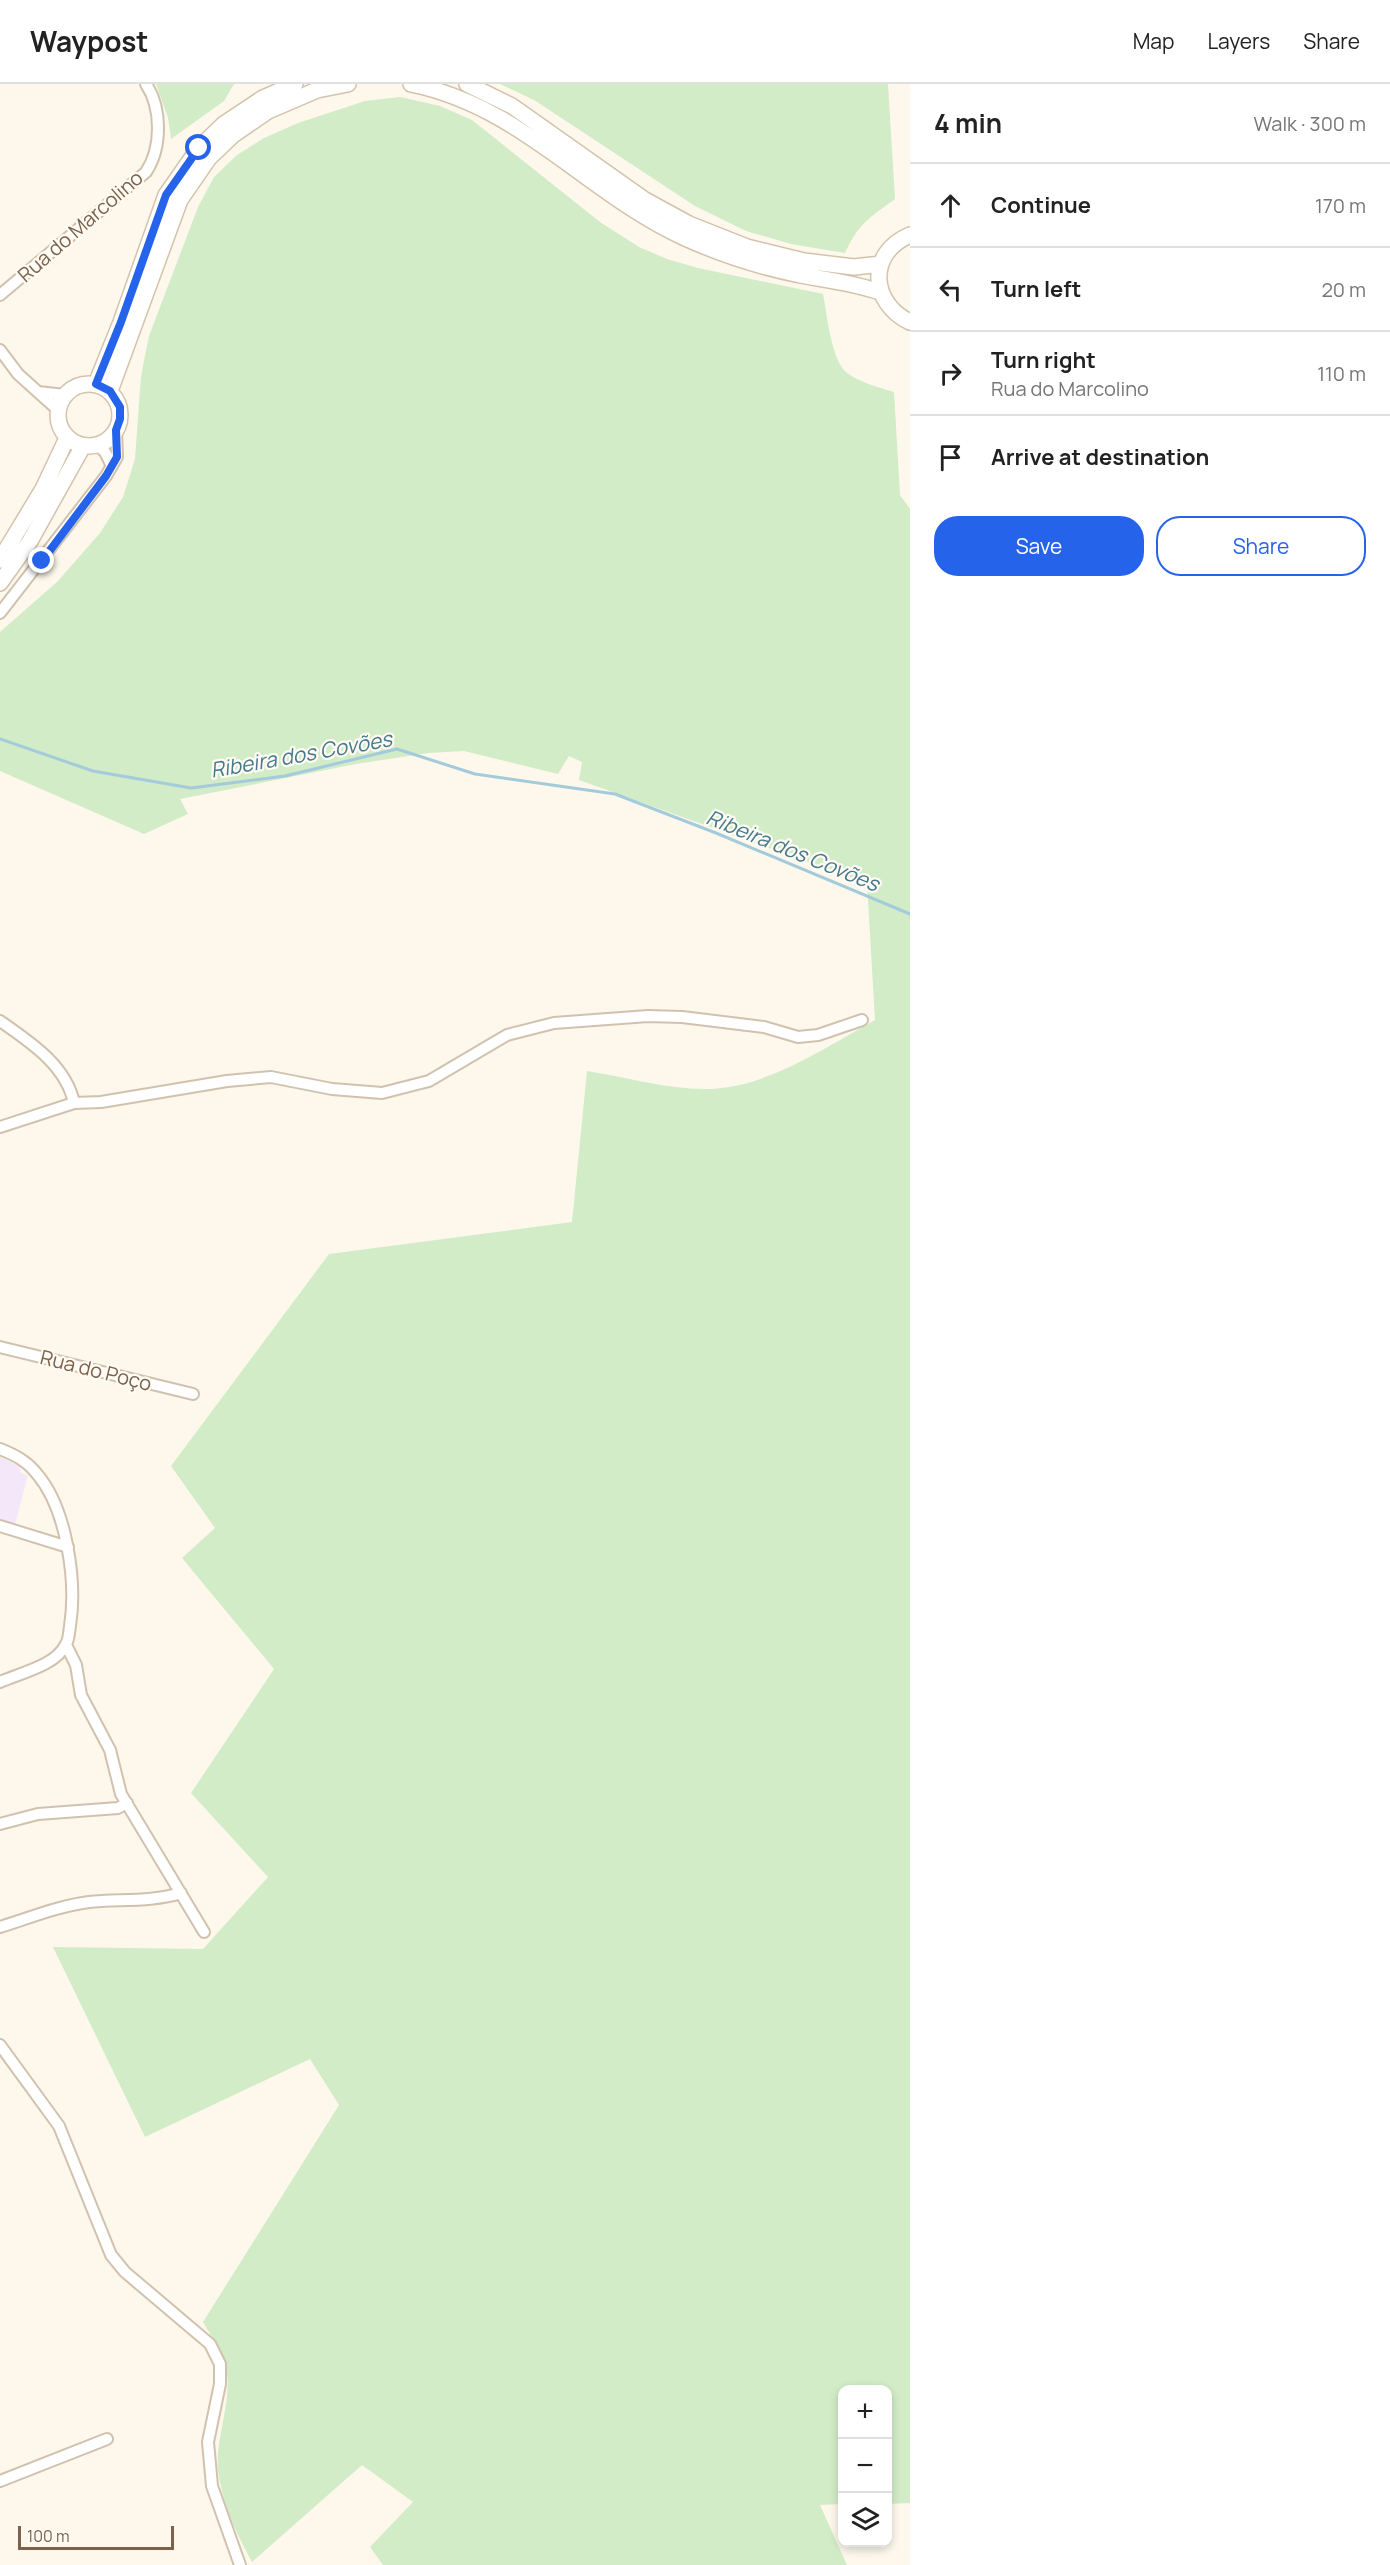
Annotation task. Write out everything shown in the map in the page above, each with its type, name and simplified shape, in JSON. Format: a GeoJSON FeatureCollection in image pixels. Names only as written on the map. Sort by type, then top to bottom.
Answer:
{"type":"FeatureCollection","features":[{"type":"Feature","properties":{"kind":"street","name":"Rua do Marcolino"},"geometry":{"type":"LineString","coordinates":[[0,295],[146,172],[157,147],[156,109],[146,84]]}},
{"type":"Feature","properties":{"kind":"street"},"geometry":{"type":"LineString","coordinates":[[103,388],[121,322],[166,195],[199,148],[224,124],[262,98],[295,84]]}},
{"type":"Feature","properties":{"kind":"street"},"geometry":{"type":"LineString","coordinates":[[103,388],[180,201],[209,158],[233,135],[268,111],[317,90],[348,84]]}},
{"type":"Feature","properties":{"kind":"street"},"geometry":{"type":"LineString","coordinates":[[411,84],[458,96],[504,118],[639,214],[684,237],[740,259],[800,274],[852,283],[880,292]]}},
{"type":"Feature","properties":{"kind":"street"},"geometry":{"type":"LineString","coordinates":[[467,84],[512,106],[645,200],[689,224],[747,247],[804,261],[854,267],[881,264]]}},
{"type":"Feature","properties":{"kind":"street"},"geometry":{"type":"LineString","coordinates":[[910,235],[900,239],[888,250],[881,264],[879,278],[880,292],[887,306],[898,317],[910,322]]}},
{"type":"Feature","properties":{"kind":"street"},"geometry":{"type":"LineString","coordinates":[[0,350],[18,374],[58,410]]}},
{"type":"Feature","properties":{"kind":"street"},"geometry":{"type":"LineString","coordinates":[[0,583],[30,541],[90,446],[111,437],[116,430],[121,413],[117,401],[103,388],[79,385],[65,395],[58,410],[58,420],[68,438],[90,446],[105,452],[112,466]]}},
{"type":"Feature","properties":{"kind":"street"},"geometry":{"type":"LineString","coordinates":[[38,392],[65,395]]}},
{"type":"Feature","properties":{"kind":"street"},"geometry":{"type":"LineString","coordinates":[[0,613],[42,561],[112,466],[118,450],[116,430]]}},
{"type":"Feature","properties":{"kind":"street"},"geometry":{"type":"LineString","coordinates":[[0,560],[43,489],[68,438]]}},
{"type":"Feature","properties":{"kind":"street"},"geometry":{"type":"LineString","coordinates":[[0,1127],[74,1102],[101,1102],[227,1080],[271,1077],[332,1089],[382,1093],[429,1081],[470,1059],[507,1035],[554,1023],[648,1016],[682,1017],[764,1027],[798,1036],[818,1035],[862,1020]]}},
{"type":"Feature","properties":{"kind":"street"},"geometry":{"type":"LineString","coordinates":[[0,1021],[24,1038],[57,1067],[70,1086],[74,1102]]}},
{"type":"Feature","properties":{"kind":"street","name":"Rua do Poço"},"geometry":{"type":"LineString","coordinates":[[0,1347],[193,1394]]}},
{"type":"Feature","properties":{"kind":"street"},"geometry":{"type":"LineString","coordinates":[[0,1449],[23,1460],[39,1475],[58,1511],[68,1547],[73,1608],[66,1645],[51,1661],[0,1682]]}},
{"type":"Feature","properties":{"kind":"street"},"geometry":{"type":"LineString","coordinates":[[0,1526],[68,1547]]}},
{"type":"Feature","properties":{"kind":"street"},"geometry":{"type":"LineString","coordinates":[[66,1645],[76,1665],[81,1695],[110,1750],[118,1786],[204,1932]]}},
{"type":"Feature","properties":{"kind":"street"},"geometry":{"type":"LineString","coordinates":[[0,1824],[38,1814],[118,1808],[127,1803]]}},
{"type":"Feature","properties":{"kind":"street"},"geometry":{"type":"LineString","coordinates":[[0,1928],[62,1907],[88,1902],[152,1898],[181,1893]]}},
{"type":"Feature","properties":{"kind":"street"},"geometry":{"type":"LineString","coordinates":[[0,2045],[59,2126],[111,2255],[125,2272],[210,2344],[220,2364],[220,2384],[208,2442],[212,2486],[240,2565]]}},
{"type":"Feature","properties":{"kind":"street"},"geometry":{"type":"LineString","coordinates":[[0,2481],[107,2439]]}},
{"type":"Feature","properties":{"kind":"shaded area"},"geometry":{"type":"Polygon","coordinates":[[[0,1457],[19,1466],[21,1473],[28,1475],[14,1529],[0,1522],[0,1457]]]}},
{"type":"Feature","properties":{"kind":"green space"},"geometry":{"type":"Polygon","coordinates":[[[156,84],[234,84],[224,101],[171,139],[168,118],[156,84]]]}},
{"type":"Feature","properties":{"kind":"green space"},"geometry":{"type":"Polygon","coordinates":[[[500,84],[888,84],[895,199],[866,222],[855,235],[845,253],[791,244],[746,231],[695,206],[534,100],[500,84]]]}},
{"type":"Feature","properties":{"kind":"green space"},"geometry":{"type":"Polygon","coordinates":[[[400,97],[440,106],[472,120],[600,222],[639,247],[667,259],[698,268],[823,294],[833,348],[842,367],[858,379],[894,392],[900,495],[910,509],[910,2503],[892,2504],[892,2385],[838,2385],[838,2504],[820,2505],[847,2565],[383,2565],[370,2547],[413,2502],[362,2465],[252,2562],[230,2518],[220,2482],[218,2457],[228,2381],[222,2356],[203,2322],[339,2105],[310,2059],[145,2137],[53,1947],[203,1949],[268,1877],[191,1793],[274,1669],[182,1558],[215,1528],[171,1466],[329,1254],[572,1222],[587,1071],[675,1087],[705,1089],[728,1087],[772,1075],[794,1065],[875,1020],[867,883],[579,780],[582,762],[569,756],[558,774],[464,751],[428,753],[356,764],[180,799],[188,814],[144,834],[0,771],[0,632],[58,581],[100,533],[123,497],[135,459],[141,376],[149,336],[198,207],[214,177],[237,155],[264,138],[298,123],[365,101],[400,97]]]}},
{"type":"Feature","properties":{"kind":"waterway","name":"Ribeira dos Covões"},"geometry":{"type":"LineString","coordinates":[[0,739],[93,771],[191,788],[285,776],[397,749],[475,774],[615,794],[716,833],[910,914]]}},
{"type":"Feature","properties":{"kind":"route"},"geometry":{"type":"LineString","coordinates":[[42,561],[106,476],[117,457],[116,430],[119,425],[120,407],[110,391],[96,384],[121,322],[139,265],[166,195],[199,148]]}}]}
